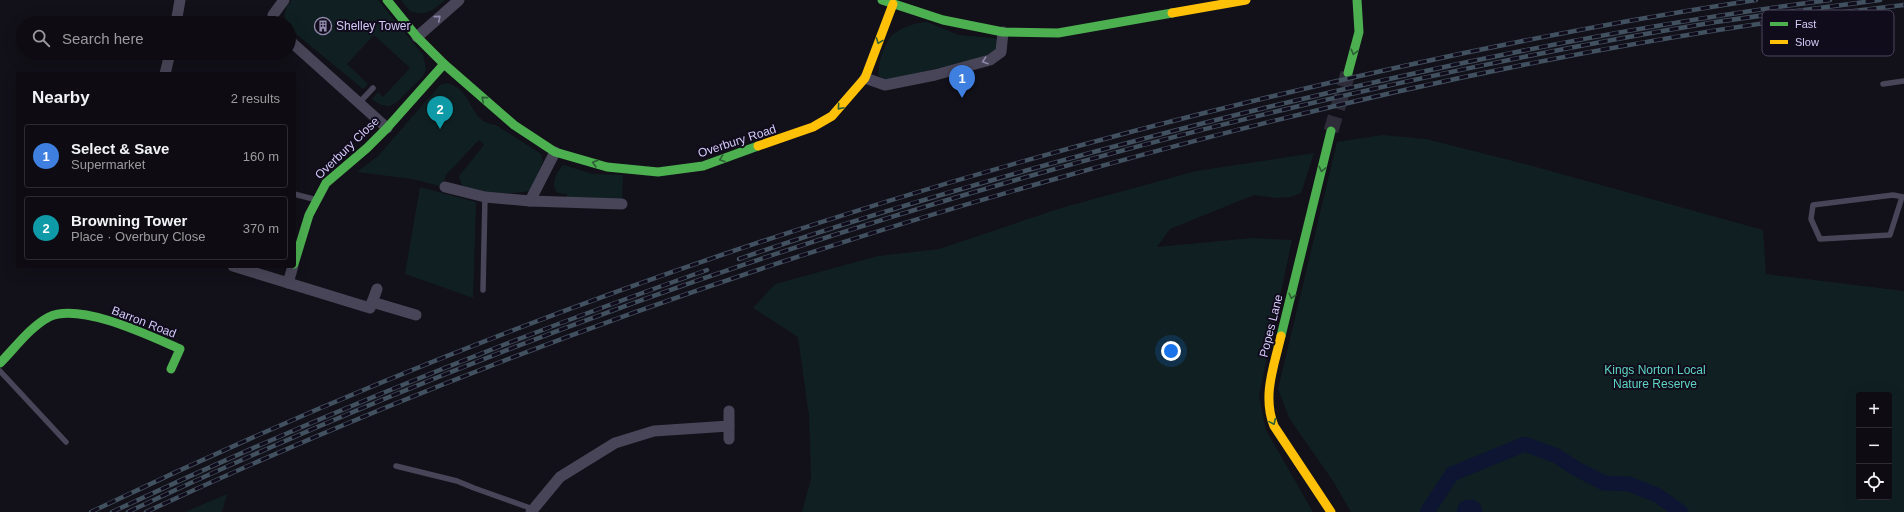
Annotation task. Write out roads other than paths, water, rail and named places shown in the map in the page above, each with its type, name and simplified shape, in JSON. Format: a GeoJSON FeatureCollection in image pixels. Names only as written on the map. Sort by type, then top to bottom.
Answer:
{"type":"FeatureCollection","features":[{"type":"Feature","properties":{"kind":"street"},"geometry":{"type":"LineString","coordinates":[[177,16],[180,0]]}},
{"type":"Feature","properties":{"kind":"street"},"geometry":{"type":"LineString","coordinates":[[273,16],[284,0]]}},
{"type":"Feature","properties":{"kind":"street","name":"Overbury Road"},"geometry":{"type":"LineString","coordinates":[[387,0],[417,37],[444,64],[514,125],[555,152],[607,167],[658,172],[703,166],[813,127],[832,116],[865,78],[893,4]]}},
{"type":"Feature","properties":{"kind":"street"},"geometry":{"type":"LineString","coordinates":[[417,37],[459,0]]}},
{"type":"Feature","properties":{"kind":"street"},"geometry":{"type":"LineString","coordinates":[[882,0],[943,20],[1004,32],[1058,33],[1246,0]]}},
{"type":"Feature","properties":{"kind":"street"},"geometry":{"type":"LineString","coordinates":[[1348,73],[1359,32],[1357,0]]}},
{"type":"Feature","properties":{"kind":"street"},"geometry":{"type":"LineString","coordinates":[[865,78],[885,85],[935,75],[990,60],[1001,52],[1004,32]]}},
{"type":"Feature","properties":{"kind":"street"},"geometry":{"type":"LineString","coordinates":[[296,46],[387,128]]}},
{"type":"Feature","properties":{"kind":"street"},"geometry":{"type":"LineString","coordinates":[[165,72],[168,60]]}},
{"type":"Feature","properties":{"kind":"street","name":"Overbury Close"},"geometry":{"type":"LineString","coordinates":[[296,258],[309,215],[326,183],[367,148],[387,128],[444,64]]}},
{"type":"Feature","properties":{"kind":"street","name":"Popes Lane"},"geometry":{"type":"LineString","coordinates":[[1331,132],[1270,381],[1268,398],[1269,412],[1274,426],[1331,512]]}},
{"type":"Feature","properties":{"kind":"street"},"geometry":{"type":"LineString","coordinates":[[530,201],[555,152]]}},
{"type":"Feature","properties":{"kind":"street"},"geometry":{"type":"LineString","coordinates":[[445,187],[485,197],[530,201],[622,204]]}},
{"type":"Feature","properties":{"kind":"street"},"geometry":{"type":"LineString","coordinates":[[239,268],[370,308],[377,289]]}},
{"type":"Feature","properties":{"kind":"street","name":"Overbury Close"},"geometry":{"type":"LineString","coordinates":[[288,283],[293,268]]}},
{"type":"Feature","properties":{"kind":"street"},"geometry":{"type":"LineString","coordinates":[[372,302],[416,315]]}},
{"type":"Feature","properties":{"kind":"street","name":"Barron Road"},"geometry":{"type":"LineString","coordinates":[[0,363],[36,328],[52,316],[80,314],[130,327],[180,349],[171,369]]}},
{"type":"Feature","properties":{"kind":"street"},"geometry":{"type":"LineString","coordinates":[[729,411],[729,439]]}},
{"type":"Feature","properties":{"kind":"street"},"geometry":{"type":"LineString","coordinates":[[532,510],[560,477],[615,443],[654,431],[729,426]]}},
{"type":"Feature","properties":{"kind":"lane"},"geometry":{"type":"LineString","coordinates":[[1883,84],[1904,81]]}},
{"type":"Feature","properties":{"kind":"lane"},"geometry":{"type":"LineString","coordinates":[[359,103],[373,88]]}},
{"type":"Feature","properties":{"kind":"lane"},"geometry":{"type":"LineString","coordinates":[[1893,194],[1903,197],[1890,235],[1820,239],[1811,219],[1813,205],[1893,194]]}},
{"type":"Feature","properties":{"kind":"lane"},"geometry":{"type":"LineString","coordinates":[[296,195],[317,200]]}},
{"type":"Feature","properties":{"kind":"lane"},"geometry":{"type":"LineString","coordinates":[[482,290],[485,197]]}},
{"type":"Feature","properties":{"kind":"lane"},"geometry":{"type":"LineString","coordinates":[[0,371],[66,442]]}},
{"type":"Feature","properties":{"kind":"lane"},"geometry":{"type":"LineString","coordinates":[[396,466],[457,481],[532,510]]}},
{"type":"Feature","properties":{"kind":"waterway"},"geometry":{"type":"LineString","coordinates":[[1427,512],[1452,474],[1525,444],[1557,456],[1575,468],[1604,483],[1629,484],[1657,495],[1681,512]]}},
{"type":"Feature","properties":{"kind":"tunnel"},"geometry":{"type":"LineString","coordinates":[[1331,131],[1348,73]]}},
{"type":"Feature","properties":{"kind":"railway"},"geometry":{"type":"LineString","coordinates":[[91,512],[231,447],[374,386],[518,329],[663,275],[810,226],[958,180],[1107,138],[1257,100],[1443,57],[1568,32],[1756,0]]}},
{"type":"Feature","properties":{"kind":"railway"},"geometry":{"type":"LineString","coordinates":[[739,259],[854,221],[970,186],[1146,138],[1281,104],[1437,68],[1594,37],[1672,23],[1830,0]]}},
{"type":"Feature","properties":{"kind":"railway"},"geometry":{"type":"LineString","coordinates":[[1805,10],[1880,0]]}},
{"type":"Feature","properties":{"kind":"railway"},"geometry":{"type":"LineString","coordinates":[[1863,10],[1904,5]]}},
{"type":"Feature","properties":{"kind":"railway"},"geometry":{"type":"LineString","coordinates":[[128,512],[266,449],[406,390],[548,334],[691,283],[835,235],[980,190],[1127,149],[1274,112],[1439,74],[1661,31],[1762,16]]}},
{"type":"Feature","properties":{"kind":"railway"},"geometry":{"type":"LineString","coordinates":[[146,512],[256,462],[368,415],[480,370],[594,327],[708,287],[939,213],[1160,150],[1370,98],[1476,74],[1583,53],[1762,24]]}},
{"type":"Feature","properties":{"kind":"railway"},"geometry":{"type":"LineString","coordinates":[[112,512],[185,478],[332,414],[556,325],[707,270]]}},
{"type":"Feature","properties":{"kind":"place","name":"Shelley Tower"},"geometry":{"type":"Point","coordinates":[323,26]}},
{"type":"Feature","properties":{"kind":"place","name":"Select & Save"},"geometry":{"type":"Point","coordinates":[962,98]}},
{"type":"Feature","properties":{"kind":"place","name":"Browning Tower"},"geometry":{"type":"Point","coordinates":[440,129]}},
{"type":"Feature","properties":{"kind":"park label","name":"Kings Norton Local Nature Reserve"},"geometry":{"type":"Point","coordinates":[1655,377]}}]}
